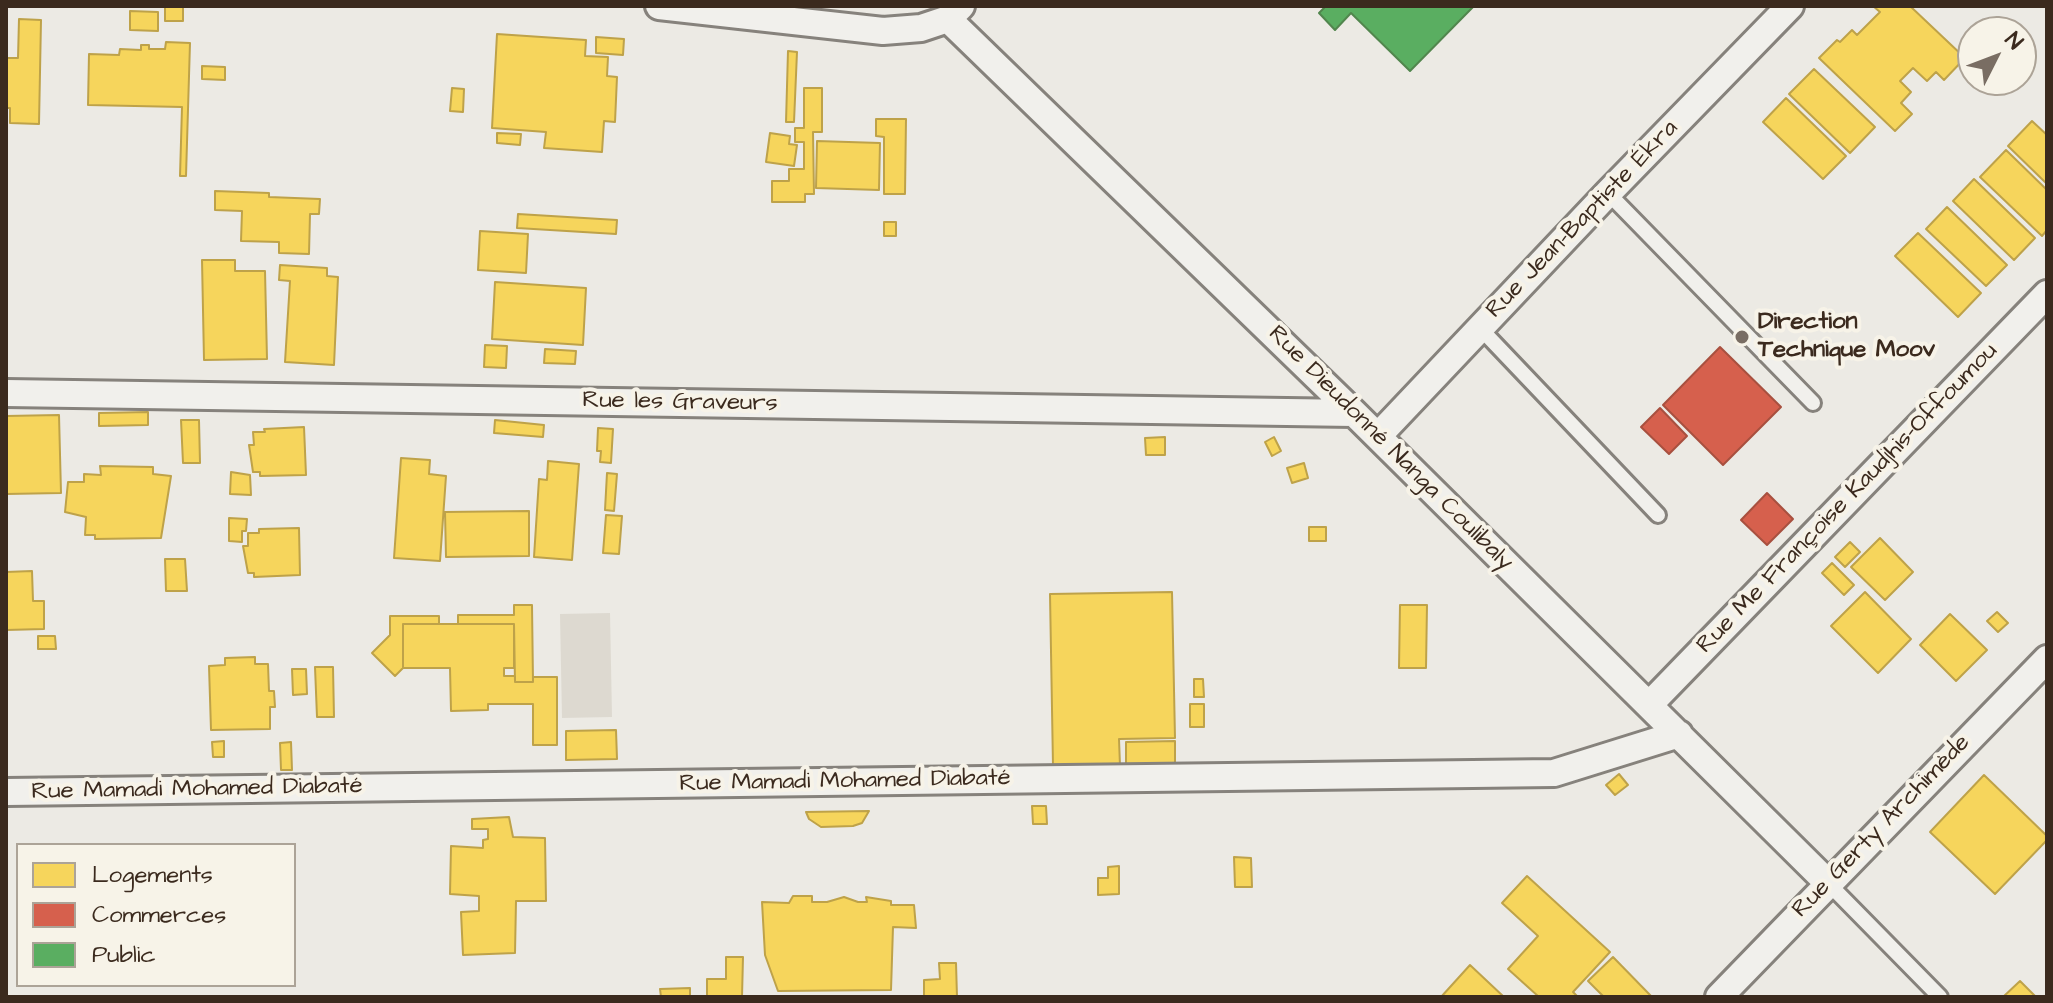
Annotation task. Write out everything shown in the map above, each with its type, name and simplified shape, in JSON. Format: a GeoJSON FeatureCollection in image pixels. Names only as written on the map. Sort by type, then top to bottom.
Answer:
{"type":"FeatureCollection","features":[{"type":"Feature","properties":{"kind":"street"},"geometry":{"type":"LineString","coordinates":[[659,6],[883,31],[921,28],[955,12]]}},
{"type":"Feature","properties":{"kind":"street","name":"Rue Jean-Baptiste Ékra"},"geometry":{"type":"LineString","coordinates":[[1378,436],[1790,6]]}},
{"type":"Feature","properties":{"kind":"street","name":"Rue Dieudonné Nanga Coulibaly"},"geometry":{"type":"LineString","coordinates":[[955,12],[1828,883]]}},
{"type":"Feature","properties":{"kind":"street","name":"Rue Me Françoise Kaudjhis-Offoumou"},"geometry":{"type":"LineString","coordinates":[[1649,705],[2047,294]]}},
{"type":"Feature","properties":{"kind":"street","name":"Rue les Graveurs"},"geometry":{"type":"LineString","coordinates":[[6,393],[1354,413]]}},
{"type":"Feature","properties":{"kind":"street","name":"Rue Gerty Archimède"},"geometry":{"type":"LineString","coordinates":[[1719,997],[2047,659]]}},
{"type":"Feature","properties":{"kind":"street","name":"Rue Mamadi Mohamed Diabaté"},"geometry":{"type":"LineString","coordinates":[[6,792],[1554,773],[1679,734]]}},
{"type":"Feature","properties":{"kind":"lane"},"geometry":{"type":"LineString","coordinates":[[1608,193],[1813,403]]}},
{"type":"Feature","properties":{"kind":"lane"},"geometry":{"type":"LineString","coordinates":[[1480,328],[1658,515]]}},
{"type":"Feature","properties":{"kind":"lane"},"geometry":{"type":"LineString","coordinates":[[1828,883],[1940,997]]}},
{"type":"Feature","properties":{"kind":"shaded area"},"geometry":{"type":"Polygon","coordinates":[[[610,613],[612,717],[562,718],[560,614],[610,613]]]}},
{"type":"Feature","properties":{"kind":"building: Logements"},"geometry":{"type":"Polygon","coordinates":[[[165,6],[183,6],[183,21],[165,21],[165,6]]]}},
{"type":"Feature","properties":{"kind":"building: Logements"},"geometry":{"type":"Polygon","coordinates":[[[1873,6],[1910,6],[1957,50],[1957,66],[1944,80],[1936,72],[1927,81],[1913,68],[1900,81],[1911,92],[1901,103],[1912,114],[1895,131],[1819,58],[1852,30],[1857,35],[1880,12],[1873,6]]]}},
{"type":"Feature","properties":{"kind":"building: Logements"},"geometry":{"type":"Polygon","coordinates":[[[130,11],[158,12],[158,31],[130,30],[130,11]]]}},
{"type":"Feature","properties":{"kind":"building: Logements"},"geometry":{"type":"Polygon","coordinates":[[[19,19],[41,20],[39,124],[10,123],[10,108],[6,108],[6,58],[18,58],[19,19]]]}},
{"type":"Feature","properties":{"kind":"building: Logements"},"geometry":{"type":"Polygon","coordinates":[[[497,34],[586,40],[585,56],[608,57],[607,76],[617,77],[615,122],[604,121],[602,152],[544,148],[546,132],[492,128],[497,34]]]}},
{"type":"Feature","properties":{"kind":"building: Logements"},"geometry":{"type":"Polygon","coordinates":[[[596,37],[624,39],[623,55],[596,53],[596,37]]]}},
{"type":"Feature","properties":{"kind":"building: Logements"},"geometry":{"type":"Polygon","coordinates":[[[166,42],[190,43],[186,176],[180,176],[182,107],[88,105],[89,54],[119,55],[120,49],[141,50],[141,45],[149,45],[149,49],[165,49],[166,42]]]}},
{"type":"Feature","properties":{"kind":"building: Logements"},"geometry":{"type":"Polygon","coordinates":[[[788,51],[797,52],[794,122],[786,122],[788,51]]]}},
{"type":"Feature","properties":{"kind":"building: Logements"},"geometry":{"type":"Polygon","coordinates":[[[202,66],[225,67],[225,80],[202,79],[202,66]]]}},
{"type":"Feature","properties":{"kind":"building: Logements"},"geometry":{"type":"Polygon","coordinates":[[[1814,69],[1875,127],[1850,153],[1789,94],[1814,69]]]}},
{"type":"Feature","properties":{"kind":"building: Logements"},"geometry":{"type":"Polygon","coordinates":[[[452,88],[464,89],[463,112],[450,111],[452,88]]]}},
{"type":"Feature","properties":{"kind":"building: Logements"},"geometry":{"type":"Polygon","coordinates":[[[804,88],[822,88],[822,132],[813,132],[814,194],[805,194],[805,202],[772,202],[772,181],[789,181],[789,169],[804,169],[804,142],[795,142],[795,128],[804,128],[804,88]]]}},
{"type":"Feature","properties":{"kind":"building: Logements"},"geometry":{"type":"Polygon","coordinates":[[[1786,98],[1846,156],[1823,179],[1763,122],[1786,98]]]}},
{"type":"Feature","properties":{"kind":"building: Logements"},"geometry":{"type":"Polygon","coordinates":[[[876,119],[906,119],[905,194],[884,194],[884,137],[876,136],[876,119]]]}},
{"type":"Feature","properties":{"kind":"building: Logements"},"geometry":{"type":"Polygon","coordinates":[[[2032,121],[2047,135],[2047,184],[2008,146],[2032,121]]]}},
{"type":"Feature","properties":{"kind":"building: Logements"},"geometry":{"type":"Polygon","coordinates":[[[497,133],[521,134],[520,145],[497,143],[497,133]]]}},
{"type":"Feature","properties":{"kind":"building: Logements"},"geometry":{"type":"Polygon","coordinates":[[[770,133],[790,136],[789,144],[797,145],[794,166],[766,162],[770,133]]]}},
{"type":"Feature","properties":{"kind":"building: Logements"},"geometry":{"type":"Polygon","coordinates":[[[817,141],[880,143],[879,190],[816,188],[817,141]]]}},
{"type":"Feature","properties":{"kind":"building: Logements"},"geometry":{"type":"Polygon","coordinates":[[[2006,150],[2047,190],[2047,230],[2042,236],[1980,177],[2006,150]]]}},
{"type":"Feature","properties":{"kind":"building: Logements"},"geometry":{"type":"Polygon","coordinates":[[[1974,179],[2035,238],[2014,260],[1953,201],[1974,179]]]}},
{"type":"Feature","properties":{"kind":"building: Logements"},"geometry":{"type":"Polygon","coordinates":[[[215,191],[320,199],[319,214],[310,214],[309,254],[279,253],[279,242],[241,241],[242,211],[215,210],[215,191]]]}},
{"type":"Feature","properties":{"kind":"building: Logements"},"geometry":{"type":"Polygon","coordinates":[[[1947,207],[2007,265],[1986,286],[1926,229],[1947,207]]]}},
{"type":"Feature","properties":{"kind":"building: Logements"},"geometry":{"type":"Polygon","coordinates":[[[518,214],[617,220],[616,234],[517,228],[518,214]]]}},
{"type":"Feature","properties":{"kind":"building: Logements"},"geometry":{"type":"Polygon","coordinates":[[[884,222],[896,222],[896,236],[884,236],[884,222]]]}},
{"type":"Feature","properties":{"kind":"building: Logements"},"geometry":{"type":"Polygon","coordinates":[[[480,231],[528,234],[526,273],[478,270],[480,231]]]}},
{"type":"Feature","properties":{"kind":"building: Logements"},"geometry":{"type":"Polygon","coordinates":[[[1918,233],[1981,293],[1958,317],[1895,256],[1918,233]]]}},
{"type":"Feature","properties":{"kind":"building: Logements"},"geometry":{"type":"Polygon","coordinates":[[[202,260],[235,260],[235,271],[265,271],[267,359],[204,360],[202,260]]]}},
{"type":"Feature","properties":{"kind":"building: Logements"},"geometry":{"type":"Polygon","coordinates":[[[280,265],[327,268],[327,276],[338,277],[334,365],[285,362],[290,281],[279,280],[280,265]]]}},
{"type":"Feature","properties":{"kind":"building: Logements"},"geometry":{"type":"Polygon","coordinates":[[[495,282],[586,288],[583,345],[492,339],[495,282]]]}},
{"type":"Feature","properties":{"kind":"building: Logements"},"geometry":{"type":"Polygon","coordinates":[[[485,345],[507,346],[506,368],[484,367],[485,345]]]}},
{"type":"Feature","properties":{"kind":"building: Logements"},"geometry":{"type":"Polygon","coordinates":[[[545,349],[576,351],[575,364],[544,363],[545,349]]]}},
{"type":"Feature","properties":{"kind":"building: Logements"},"geometry":{"type":"Polygon","coordinates":[[[148,412],[148,425],[99,426],[99,413],[148,412]]]}},
{"type":"Feature","properties":{"kind":"building: Logements"},"geometry":{"type":"Polygon","coordinates":[[[59,415],[61,493],[6,494],[6,416],[59,415]]]}},
{"type":"Feature","properties":{"kind":"building: Logements"},"geometry":{"type":"Polygon","coordinates":[[[181,420],[199,420],[200,463],[183,463],[181,420]]]}},
{"type":"Feature","properties":{"kind":"building: Logements"},"geometry":{"type":"Polygon","coordinates":[[[495,420],[544,425],[543,437],[494,433],[495,420]]]}},
{"type":"Feature","properties":{"kind":"building: Logements"},"geometry":{"type":"Polygon","coordinates":[[[304,427],[306,475],[260,476],[260,472],[253,472],[249,445],[254,445],[253,432],[304,427]]]}},
{"type":"Feature","properties":{"kind":"building: Logements"},"geometry":{"type":"Polygon","coordinates":[[[598,428],[613,429],[611,463],[600,462],[598,428]]]}},
{"type":"Feature","properties":{"kind":"building: Logements"},"geometry":{"type":"Polygon","coordinates":[[[1165,437],[1165,455],[1146,455],[1145,438],[1165,437]]]}},
{"type":"Feature","properties":{"kind":"building: Logements"},"geometry":{"type":"Polygon","coordinates":[[[1274,437],[1281,451],[1272,456],[1265,442],[1274,437]]]}},
{"type":"Feature","properties":{"kind":"building: Logements"},"geometry":{"type":"Polygon","coordinates":[[[401,458],[430,460],[429,474],[446,476],[440,561],[394,558],[401,458]]]}},
{"type":"Feature","properties":{"kind":"building: Logements"},"geometry":{"type":"Polygon","coordinates":[[[548,461],[579,464],[572,560],[534,557],[539,479],[547,480],[548,461]]]}},
{"type":"Feature","properties":{"kind":"building: Logements"},"geometry":{"type":"Polygon","coordinates":[[[1304,463],[1308,478],[1292,483],[1287,468],[1304,463]]]}},
{"type":"Feature","properties":{"kind":"building: Logements"},"geometry":{"type":"Polygon","coordinates":[[[100,466],[153,467],[153,474],[171,476],[161,538],[95,539],[95,535],[85,535],[86,517],[65,512],[68,482],[84,482],[84,474],[101,475],[100,466]]]}},
{"type":"Feature","properties":{"kind":"building: Logements"},"geometry":{"type":"Polygon","coordinates":[[[231,472],[250,475],[251,495],[230,494],[231,472]]]}},
{"type":"Feature","properties":{"kind":"building: Logements"},"geometry":{"type":"Polygon","coordinates":[[[607,473],[617,474],[614,511],[605,510],[607,473]]]}},
{"type":"Feature","properties":{"kind":"building: Logements"},"geometry":{"type":"Polygon","coordinates":[[[529,511],[529,556],[446,557],[445,512],[529,511]]]}},
{"type":"Feature","properties":{"kind":"building: Logements"},"geometry":{"type":"Polygon","coordinates":[[[606,515],[622,516],[619,554],[603,553],[606,515]]]}},
{"type":"Feature","properties":{"kind":"building: Logements"},"geometry":{"type":"Polygon","coordinates":[[[229,518],[247,519],[242,542],[229,541],[229,518]]]}},
{"type":"Feature","properties":{"kind":"building: Logements"},"geometry":{"type":"Polygon","coordinates":[[[1309,527],[1326,527],[1326,541],[1309,541],[1309,527]]]}},
{"type":"Feature","properties":{"kind":"building: Logements"},"geometry":{"type":"Polygon","coordinates":[[[299,528],[300,575],[254,577],[254,573],[248,573],[243,546],[248,546],[248,533],[259,533],[259,529],[299,528]]]}},
{"type":"Feature","properties":{"kind":"building: Logements"},"geometry":{"type":"Polygon","coordinates":[[[1880,538],[1913,572],[1885,600],[1851,567],[1880,538]]]}},
{"type":"Feature","properties":{"kind":"building: Logements"},"geometry":{"type":"Polygon","coordinates":[[[1850,542],[1860,552],[1845,567],[1835,557],[1850,542]]]}},
{"type":"Feature","properties":{"kind":"building: Logements"},"geometry":{"type":"Polygon","coordinates":[[[165,559],[185,559],[187,591],[166,591],[165,559]]]}},
{"type":"Feature","properties":{"kind":"building: Logements"},"geometry":{"type":"Polygon","coordinates":[[[1832,563],[1854,585],[1844,595],[1822,573],[1832,563]]]}},
{"type":"Feature","properties":{"kind":"building: Logements"},"geometry":{"type":"Polygon","coordinates":[[[32,571],[33,601],[44,601],[44,629],[6,630],[6,572],[32,571]]]}},
{"type":"Feature","properties":{"kind":"building: Logements"},"geometry":{"type":"Polygon","coordinates":[[[1172,592],[1175,738],[1119,739],[1120,766],[1053,766],[1050,594],[1172,592]]]}},
{"type":"Feature","properties":{"kind":"building: Logements"},"geometry":{"type":"Polygon","coordinates":[[[1865,592],[1911,639],[1878,673],[1831,626],[1865,592]]]}},
{"type":"Feature","properties":{"kind":"building: Logements"},"geometry":{"type":"Polygon","coordinates":[[[514,605],[532,605],[533,682],[515,682],[514,624],[458,624],[458,615],[514,615],[514,605]]]}},
{"type":"Feature","properties":{"kind":"building: Logements"},"geometry":{"type":"Polygon","coordinates":[[[1400,605],[1427,605],[1426,668],[1399,668],[1400,605]]]}},
{"type":"Feature","properties":{"kind":"building: Logements"},"geometry":{"type":"Polygon","coordinates":[[[1997,612],[2008,623],[1998,632],[1987,621],[1997,612]]]}},
{"type":"Feature","properties":{"kind":"building: Logements"},"geometry":{"type":"Polygon","coordinates":[[[1950,614],[1987,650],[1956,681],[1920,645],[1950,614]]]}},
{"type":"Feature","properties":{"kind":"building: Logements"},"geometry":{"type":"Polygon","coordinates":[[[390,616],[439,616],[439,624],[403,624],[403,668],[395,676],[372,653],[390,635],[390,616]]]}},
{"type":"Feature","properties":{"kind":"building: Logements"},"geometry":{"type":"Polygon","coordinates":[[[403,624],[514,624],[514,668],[504,668],[504,676],[515,676],[515,682],[533,682],[533,677],[557,677],[557,745],[533,745],[533,704],[488,704],[488,710],[451,711],[450,668],[403,668],[403,624]]]}},
{"type":"Feature","properties":{"kind":"building: Logements"},"geometry":{"type":"Polygon","coordinates":[[[38,636],[55,636],[56,649],[38,649],[38,636]]]}},
{"type":"Feature","properties":{"kind":"building: Logements"},"geometry":{"type":"Polygon","coordinates":[[[255,657],[255,664],[268,664],[269,691],[274,691],[275,707],[270,707],[270,729],[211,730],[209,666],[225,665],[225,658],[255,657]]]}},
{"type":"Feature","properties":{"kind":"building: Logements"},"geometry":{"type":"Polygon","coordinates":[[[315,667],[333,667],[334,717],[317,717],[315,667]]]}},
{"type":"Feature","properties":{"kind":"building: Logements"},"geometry":{"type":"Polygon","coordinates":[[[292,669],[306,669],[307,694],[293,695],[292,669]]]}},
{"type":"Feature","properties":{"kind":"building: Logements"},"geometry":{"type":"Polygon","coordinates":[[[1194,679],[1203,679],[1204,697],[1194,697],[1194,679]]]}},
{"type":"Feature","properties":{"kind":"building: Logements"},"geometry":{"type":"Polygon","coordinates":[[[1190,704],[1204,704],[1204,727],[1190,727],[1190,704]]]}},
{"type":"Feature","properties":{"kind":"building: Logements"},"geometry":{"type":"Polygon","coordinates":[[[616,730],[617,759],[566,760],[566,731],[616,730]]]}},
{"type":"Feature","properties":{"kind":"building: Logements"},"geometry":{"type":"Polygon","coordinates":[[[224,741],[224,757],[213,757],[212,742],[224,741]]]}},
{"type":"Feature","properties":{"kind":"building: Logements"},"geometry":{"type":"Polygon","coordinates":[[[1175,741],[1175,765],[1126,765],[1126,742],[1175,741]]]}},
{"type":"Feature","properties":{"kind":"building: Logements"},"geometry":{"type":"Polygon","coordinates":[[[291,742],[292,770],[281,770],[280,743],[291,742]]]}},
{"type":"Feature","properties":{"kind":"building: Logements"},"geometry":{"type":"Polygon","coordinates":[[[1619,774],[1628,785],[1615,795],[1606,785],[1619,774]]]}},
{"type":"Feature","properties":{"kind":"building: Logements"},"geometry":{"type":"Polygon","coordinates":[[[1984,775],[2047,836],[2047,840],[1995,894],[1930,832],[1984,775]]]}},
{"type":"Feature","properties":{"kind":"building: Logements"},"geometry":{"type":"Polygon","coordinates":[[[1032,806],[1046,806],[1047,824],[1033,824],[1032,806]]]}},
{"type":"Feature","properties":{"kind":"building: Logements"},"geometry":{"type":"Polygon","coordinates":[[[869,811],[862,823],[853,826],[821,827],[809,819],[806,812],[869,811]]]}},
{"type":"Feature","properties":{"kind":"building: Logements"},"geometry":{"type":"Polygon","coordinates":[[[509,817],[513,837],[545,838],[546,901],[516,901],[515,953],[463,955],[461,912],[479,911],[479,896],[450,894],[451,846],[483,848],[483,840],[488,839],[488,829],[472,829],[472,819],[509,817]]]}},
{"type":"Feature","properties":{"kind":"building: Logements"},"geometry":{"type":"Polygon","coordinates":[[[1234,857],[1251,858],[1252,887],[1235,887],[1234,857]]]}},
{"type":"Feature","properties":{"kind":"building: Logements"},"geometry":{"type":"Polygon","coordinates":[[[1119,866],[1119,894],[1098,895],[1098,878],[1108,878],[1108,867],[1119,866]]]}},
{"type":"Feature","properties":{"kind":"building: Logements"},"geometry":{"type":"Polygon","coordinates":[[[1527,876],[1610,952],[1573,992],[1578,997],[1539,997],[1508,969],[1538,936],[1502,903],[1527,876]]]}},
{"type":"Feature","properties":{"kind":"building: Logements"},"geometry":{"type":"Polygon","coordinates":[[[793,896],[812,896],[812,902],[844,897],[867,902],[866,897],[891,901],[891,905],[914,905],[916,928],[893,927],[891,990],[778,991],[765,955],[762,902],[789,903],[793,896]]]}},
{"type":"Feature","properties":{"kind":"building: Logements"},"geometry":{"type":"Polygon","coordinates":[[[726,957],[743,957],[742,997],[707,997],[707,979],[726,979],[726,957]]]}},
{"type":"Feature","properties":{"kind":"building: Logements"},"geometry":{"type":"Polygon","coordinates":[[[1613,957],[1652,997],[1604,997],[1588,981],[1613,957]]]}},
{"type":"Feature","properties":{"kind":"building: Logements"},"geometry":{"type":"Polygon","coordinates":[[[939,963],[956,963],[957,997],[924,997],[924,980],[940,979],[939,963]]]}},
{"type":"Feature","properties":{"kind":"building: Logements"},"geometry":{"type":"Polygon","coordinates":[[[1470,965],[1504,997],[1441,997],[1470,965]]]}},
{"type":"Feature","properties":{"kind":"building: Logements"},"geometry":{"type":"Polygon","coordinates":[[[2020,981],[2036,997],[2003,997],[2020,981]]]}},
{"type":"Feature","properties":{"kind":"building: Logements"},"geometry":{"type":"Polygon","coordinates":[[[690,988],[690,997],[661,997],[660,989],[690,988]]]}},
{"type":"Feature","properties":{"kind":"building: Commerces"},"geometry":{"type":"Polygon","coordinates":[[[1720,347],[1781,407],[1723,465],[1663,405],[1720,347]]]}},
{"type":"Feature","properties":{"kind":"building: Commerces"},"geometry":{"type":"Polygon","coordinates":[[[1660,408],[1687,436],[1669,454],[1641,427],[1660,408]]]}},
{"type":"Feature","properties":{"kind":"building: Commerces"},"geometry":{"type":"Polygon","coordinates":[[[1767,493],[1793,519],[1767,545],[1741,520],[1767,493]]]}},
{"type":"Feature","properties":{"kind":"building: Public"},"geometry":{"type":"Polygon","coordinates":[[[1326,6],[1474,6],[1410,71],[1351,13],[1335,30],[1319,13],[1326,6]]]}},
{"type":"Feature","properties":{"kind":"place","name":"Direction Technique Moov"},"geometry":{"type":"Point","coordinates":[1742,337]}}]}
